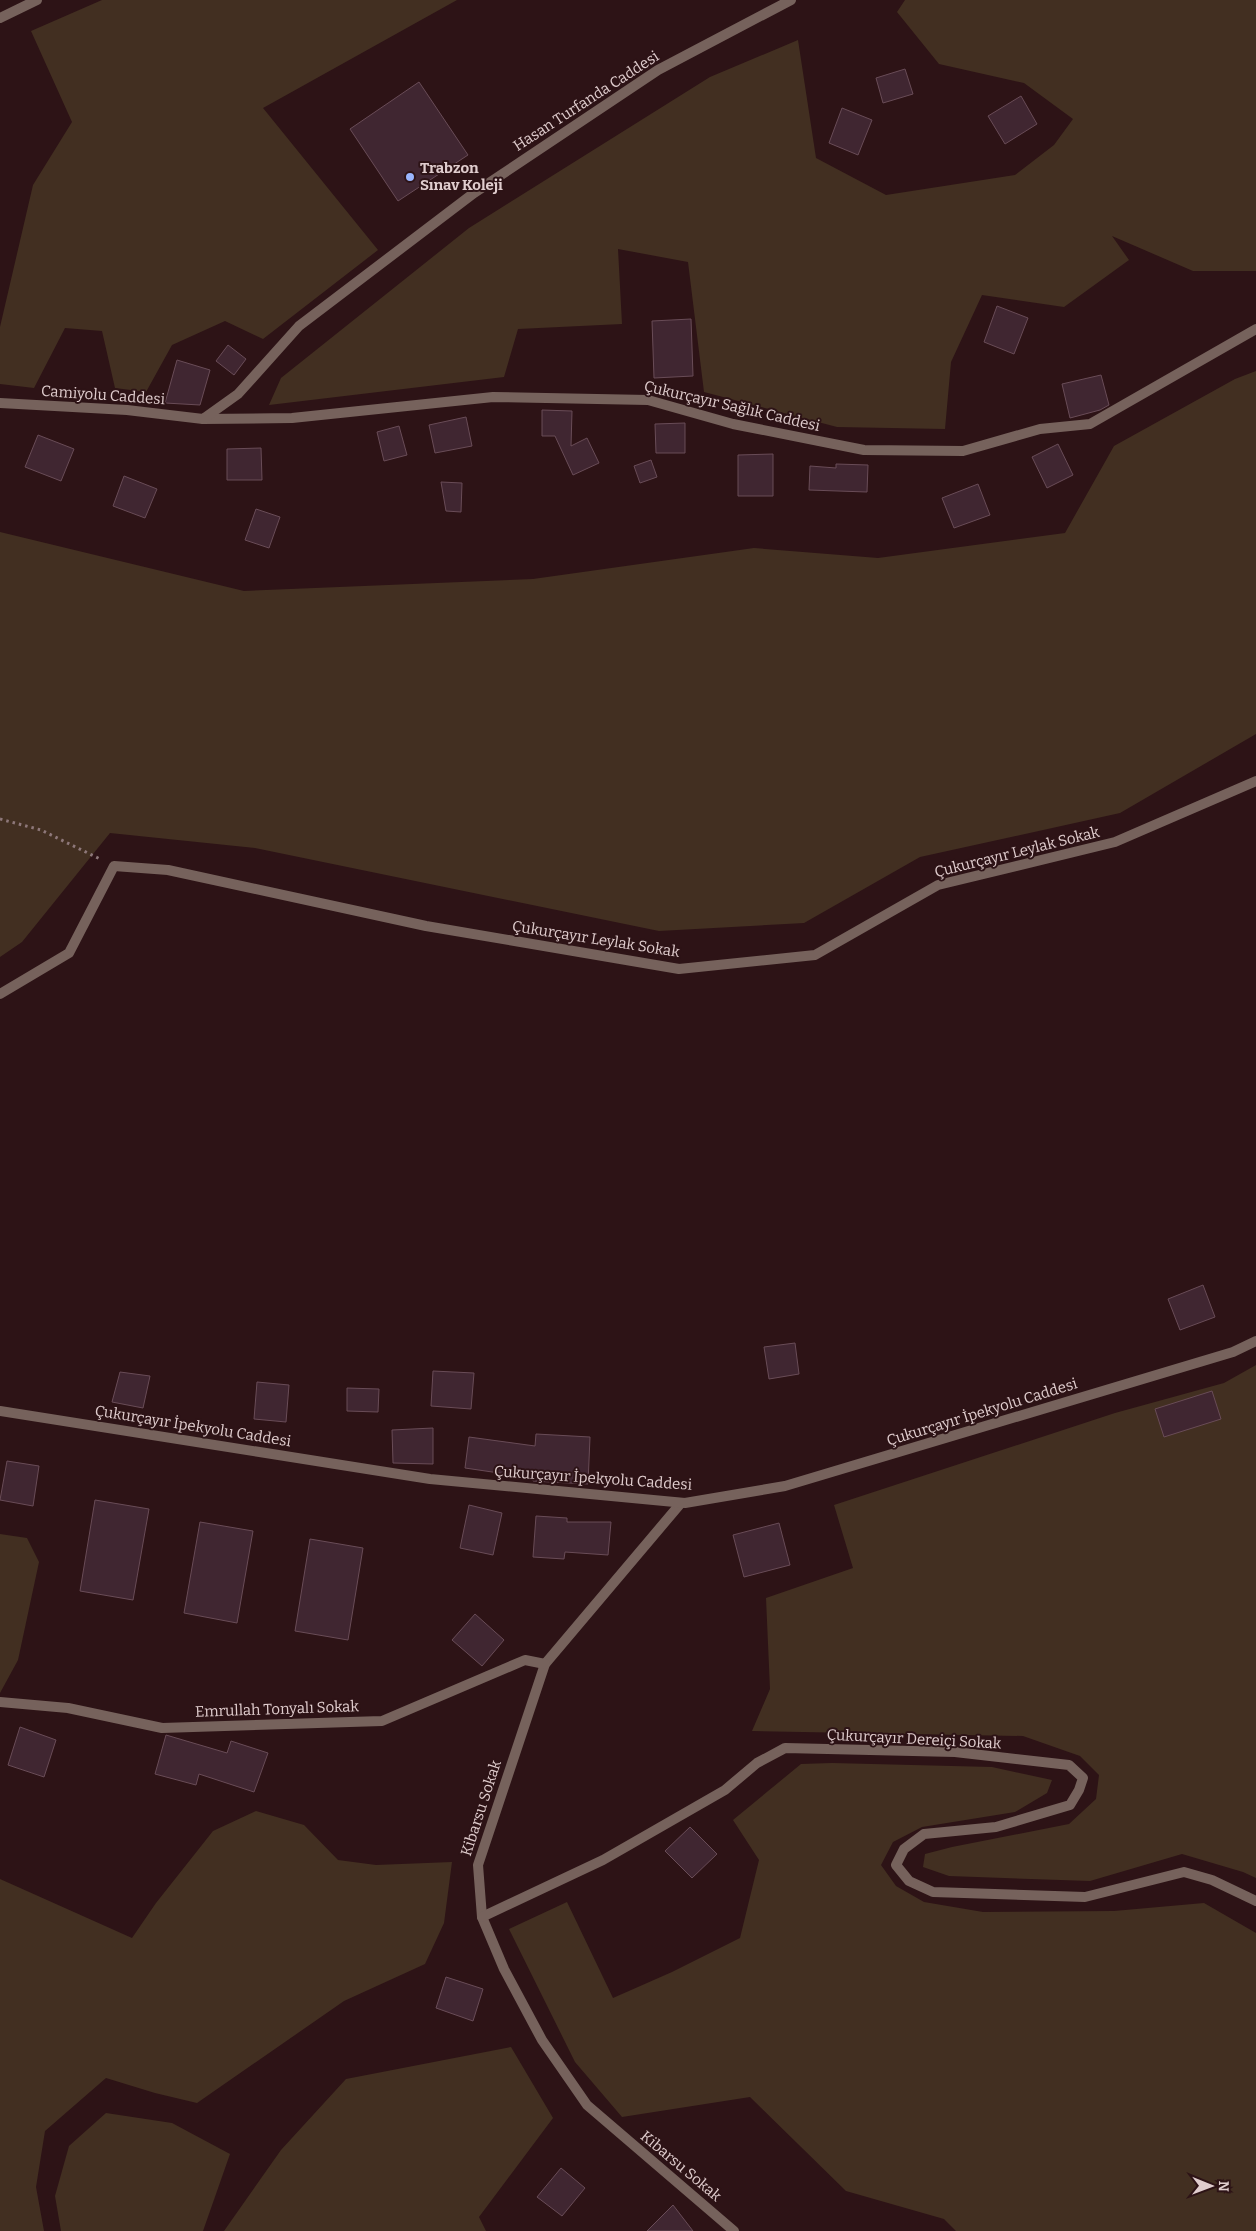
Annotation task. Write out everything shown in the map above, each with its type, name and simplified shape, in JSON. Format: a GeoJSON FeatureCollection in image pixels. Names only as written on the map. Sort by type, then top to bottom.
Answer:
{"type":"FeatureCollection","features":[{"type":"Feature","properties":{"kind":"street"},"geometry":{"type":"LineString","coordinates":[[0,18],[36,0]]}},
{"type":"Feature","properties":{"kind":"street","name":"Hasan Turfanda Caddesi"},"geometry":{"type":"LineString","coordinates":[[203,419],[238,394],[299,326],[474,193],[658,70],[791,0]]}},
{"type":"Feature","properties":{"kind":"street","name":"Çukurçayır Sağlık Caddesi"},"geometry":{"type":"LineString","coordinates":[[203,419],[292,418],[493,397],[648,400],[733,424],[864,450],[963,451],[1040,429],[1090,424],[1256,329]]}},
{"type":"Feature","properties":{"kind":"street","name":"Camiyolu Caddesi"},"geometry":{"type":"LineString","coordinates":[[0,403],[127,410],[203,419]]}},
{"type":"Feature","properties":{"kind":"street","name":"Çukurçayır Leylak Sokak"},"geometry":{"type":"LineString","coordinates":[[114,866],[168,870],[426,926],[679,969],[815,955],[938,885],[1116,842],[1256,781]]}},
{"type":"Feature","properties":{"kind":"street"},"geometry":{"type":"LineString","coordinates":[[0,994],[69,953],[114,866]]}},
{"type":"Feature","properties":{"kind":"street","name":"Çukurçayır İpekyolu Caddesi"},"geometry":{"type":"LineString","coordinates":[[0,1411],[430,1479],[681,1503],[785,1486],[1233,1352],[1256,1340]]}},
{"type":"Feature","properties":{"kind":"street","name":"Kibarsu Sokak"},"geometry":{"type":"LineString","coordinates":[[681,1503],[545,1664],[478,1866],[482,1917],[504,1969],[542,2040],[587,2105],[734,2231]]}},
{"type":"Feature","properties":{"kind":"street","name":"Emrullah Tonyalı Sokak"},"geometry":{"type":"LineString","coordinates":[[0,1702],[68,1708],[162,1728],[382,1721],[525,1660],[545,1664]]}},
{"type":"Feature","properties":{"kind":"street","name":"Çukurçayır Dereiçi Sokak"},"geometry":{"type":"LineString","coordinates":[[482,1917],[603,1860],[725,1790],[757,1763],[785,1748],[955,1752],[1069,1765],[1083,1778],[1079,1790],[1070,1805],[996,1827],[924,1834],[904,1849],[896,1865],[909,1881],[933,1892],[1085,1897],[1184,1872],[1212,1880],[1256,1901]]}},
{"type":"Feature","properties":{"kind":"path"},"geometry":{"type":"LineString","coordinates":[[0,820],[41,830],[114,866]]}},
{"type":"Feature","properties":{"kind":"shaded area"},"geometry":{"type":"Polygon","coordinates":[[[102,0],[457,0],[263,108],[378,250],[263,339],[225,321],[172,345],[146,392],[115,388],[102,331],[65,328],[34,388],[0,384],[0,327],[33,185],[72,122],[31,31],[102,0]]]}},
{"type":"Feature","properties":{"kind":"shaded area"},"geometry":{"type":"Polygon","coordinates":[[[905,0],[1256,0],[1256,271],[1193,271],[1112,236],[1129,260],[1064,307],[982,295],[951,362],[945,429],[837,427],[704,392],[688,262],[618,249],[622,324],[518,329],[504,377],[269,405],[281,378],[469,228],[710,77],[798,40],[816,158],[886,195],[1015,175],[1054,145],[1073,119],[1024,83],[939,64],[897,12],[905,0]]]}},
{"type":"Feature","properties":{"kind":"shaded area"},"geometry":{"type":"Polygon","coordinates":[[[1256,371],[1256,734],[1120,813],[920,857],[804,923],[659,931],[255,848],[110,833],[22,942],[0,957],[0,532],[244,591],[533,579],[754,548],[878,558],[1065,533],[1114,446],[1235,379],[1256,371]]]}},
{"type":"Feature","properties":{"kind":"shaded area"},"geometry":{"type":"Polygon","coordinates":[[[1256,1365],[1256,1878],[1243,1872],[1182,1854],[1090,1881],[949,1876],[923,1867],[925,1854],[1069,1824],[1096,1799],[1099,1775],[1080,1756],[1023,1736],[752,1731],[770,1689],[766,1598],[853,1568],[834,1505],[1115,1413],[1224,1383],[1256,1365]]]}},
{"type":"Feature","properties":{"kind":"shaded area"},"geometry":{"type":"Polygon","coordinates":[[[0,1534],[27,1538],[39,1562],[18,1660],[0,1693],[0,1534]]]}},
{"type":"Feature","properties":{"kind":"shaded area"},"geometry":{"type":"Polygon","coordinates":[[[801,1764],[992,1767],[1052,1780],[1047,1793],[1015,1812],[922,1827],[893,1842],[881,1865],[896,1886],[924,1902],[983,1912],[1114,1911],[1204,1903],[1256,1933],[1256,2231],[956,2231],[944,2219],[846,2191],[750,2097],[622,2117],[575,2062],[509,1929],[567,1902],[613,1998],[672,1972],[740,1938],[759,1860],[733,1820],[801,1764]]]}},
{"type":"Feature","properties":{"kind":"shaded area"},"geometry":{"type":"Polygon","coordinates":[[[256,1811],[304,1825],[338,1860],[376,1865],[452,1862],[444,1923],[425,1964],[344,2001],[197,2103],[106,2078],[45,2131],[36,2187],[44,2231],[0,2231],[0,1879],[132,1938],[156,1903],[213,1831],[256,1811]]]}},
{"type":"Feature","properties":{"kind":"shaded area"},"geometry":{"type":"Polygon","coordinates":[[[511,2047],[553,2118],[479,2217],[486,2231],[224,2231],[281,2150],[346,2079],[511,2047]]]}},
{"type":"Feature","properties":{"kind":"shaded area"},"geometry":{"type":"Polygon","coordinates":[[[106,2113],[172,2123],[230,2154],[203,2231],[61,2231],[55,2196],[69,2146],[106,2113]]]}},
{"type":"Feature","properties":{"kind":"building"},"geometry":{"type":"Polygon","coordinates":[[[905,69],[913,94],[883,103],[876,78],[905,69]]]}},
{"type":"Feature","properties":{"kind":"building"},"geometry":{"type":"Polygon","coordinates":[[[419,82],[468,155],[398,201],[350,129],[419,82]]]}},
{"type":"Feature","properties":{"kind":"building"},"geometry":{"type":"Polygon","coordinates":[[[1021,96],[1037,124],[1005,144],[988,116],[1021,96]]]}},
{"type":"Feature","properties":{"kind":"building"},"geometry":{"type":"Polygon","coordinates":[[[842,108],[872,120],[858,155],[829,143],[842,108]]]}},
{"type":"Feature","properties":{"kind":"building"},"geometry":{"type":"Polygon","coordinates":[[[997,306],[1028,318],[1014,354],[984,342],[997,306]]]}},
{"type":"Feature","properties":{"kind":"building"},"geometry":{"type":"Polygon","coordinates":[[[691,319],[693,376],[654,378],[652,321],[691,319]]]}},
{"type":"Feature","properties":{"kind":"building"},"geometry":{"type":"Polygon","coordinates":[[[228,345],[246,359],[234,375],[216,361],[228,345]]]}},
{"type":"Feature","properties":{"kind":"building"},"geometry":{"type":"Polygon","coordinates":[[[177,360],[210,370],[200,405],[165,403],[177,360]]]}},
{"type":"Feature","properties":{"kind":"building"},"geometry":{"type":"Polygon","coordinates":[[[1101,375],[1109,405],[1100,410],[1070,418],[1062,384],[1101,375]]]}},
{"type":"Feature","properties":{"kind":"building"},"geometry":{"type":"Polygon","coordinates":[[[542,410],[572,411],[571,446],[587,438],[599,463],[573,475],[555,436],[542,436],[542,410]]]}},
{"type":"Feature","properties":{"kind":"building"},"geometry":{"type":"Polygon","coordinates":[[[466,417],[472,446],[435,453],[429,425],[466,417]]]}},
{"type":"Feature","properties":{"kind":"building"},"geometry":{"type":"Polygon","coordinates":[[[685,423],[685,453],[656,453],[655,424],[685,423]]]}},
{"type":"Feature","properties":{"kind":"building"},"geometry":{"type":"Polygon","coordinates":[[[399,426],[407,455],[384,461],[377,432],[399,426]]]}},
{"type":"Feature","properties":{"kind":"building"},"geometry":{"type":"Polygon","coordinates":[[[38,435],[74,449],[61,481],[25,467],[38,435]]]}},
{"type":"Feature","properties":{"kind":"building"},"geometry":{"type":"Polygon","coordinates":[[[1058,444],[1073,475],[1047,488],[1032,457],[1058,444]]]}},
{"type":"Feature","properties":{"kind":"building"},"geometry":{"type":"Polygon","coordinates":[[[261,448],[262,480],[227,480],[227,449],[261,448]]]}},
{"type":"Feature","properties":{"kind":"building"},"geometry":{"type":"Polygon","coordinates":[[[773,454],[773,496],[738,496],[738,455],[773,454]]]}},
{"type":"Feature","properties":{"kind":"building"},"geometry":{"type":"Polygon","coordinates":[[[651,460],[657,477],[640,483],[634,466],[651,460]]]}},
{"type":"Feature","properties":{"kind":"building"},"geometry":{"type":"Polygon","coordinates":[[[836,464],[868,465],[867,492],[809,490],[810,466],[836,468],[836,464]]]}},
{"type":"Feature","properties":{"kind":"building"},"geometry":{"type":"Polygon","coordinates":[[[124,476],[157,489],[145,518],[113,506],[124,476]]]}},
{"type":"Feature","properties":{"kind":"building"},"geometry":{"type":"Polygon","coordinates":[[[441,482],[462,483],[461,512],[446,511],[441,482]]]}},
{"type":"Feature","properties":{"kind":"building"},"geometry":{"type":"Polygon","coordinates":[[[978,484],[990,515],[954,528],[942,498],[978,484]]]}},
{"type":"Feature","properties":{"kind":"building"},"geometry":{"type":"Polygon","coordinates":[[[256,509],[280,517],[269,548],[245,540],[256,509]]]}},
{"type":"Feature","properties":{"kind":"building"},"geometry":{"type":"Polygon","coordinates":[[[1203,1285],[1215,1317],[1180,1330],[1168,1299],[1203,1285]]]}},
{"type":"Feature","properties":{"kind":"building"},"geometry":{"type":"Polygon","coordinates":[[[795,1343],[799,1374],[769,1379],[764,1347],[795,1343]]]}},
{"type":"Feature","properties":{"kind":"building"},"geometry":{"type":"Polygon","coordinates":[[[433,1371],[474,1373],[471,1409],[431,1406],[433,1371]]]}},
{"type":"Feature","properties":{"kind":"building"},"geometry":{"type":"Polygon","coordinates":[[[120,1372],[150,1376],[143,1408],[112,1402],[120,1372]]]}},
{"type":"Feature","properties":{"kind":"building"},"geometry":{"type":"Polygon","coordinates":[[[257,1382],[289,1385],[286,1422],[254,1419],[257,1382]]]}},
{"type":"Feature","properties":{"kind":"building"},"geometry":{"type":"Polygon","coordinates":[[[347,1388],[379,1389],[378,1412],[347,1411],[347,1388]]]}},
{"type":"Feature","properties":{"kind":"building"},"geometry":{"type":"Polygon","coordinates":[[[1212,1391],[1221,1419],[1164,1437],[1155,1409],[1212,1391]]]}},
{"type":"Feature","properties":{"kind":"building"},"geometry":{"type":"Polygon","coordinates":[[[433,1428],[433,1464],[393,1463],[392,1430],[433,1428]]]}},
{"type":"Feature","properties":{"kind":"building"},"geometry":{"type":"Polygon","coordinates":[[[536,1434],[590,1437],[588,1484],[533,1481],[533,1478],[465,1468],[469,1437],[535,1446],[536,1434]]]}},
{"type":"Feature","properties":{"kind":"building"},"geometry":{"type":"Polygon","coordinates":[[[7,1461],[39,1466],[33,1506],[0,1500],[7,1461]]]}},
{"type":"Feature","properties":{"kind":"building"},"geometry":{"type":"Polygon","coordinates":[[[95,1500],[149,1509],[133,1600],[80,1591],[95,1500]]]}},
{"type":"Feature","properties":{"kind":"building"},"geometry":{"type":"Polygon","coordinates":[[[469,1505],[502,1513],[493,1555],[460,1548],[469,1505]]]}},
{"type":"Feature","properties":{"kind":"building"},"geometry":{"type":"Polygon","coordinates":[[[536,1516],[567,1518],[567,1522],[611,1522],[608,1555],[565,1552],[564,1559],[533,1557],[536,1516]]]}},
{"type":"Feature","properties":{"kind":"building"},"geometry":{"type":"Polygon","coordinates":[[[200,1522],[253,1531],[237,1623],[184,1613],[200,1522]]]}},
{"type":"Feature","properties":{"kind":"building"},"geometry":{"type":"Polygon","coordinates":[[[779,1523],[790,1565],[744,1577],[733,1535],[779,1523]]]}},
{"type":"Feature","properties":{"kind":"building"},"geometry":{"type":"Polygon","coordinates":[[[310,1539],[363,1548],[348,1640],[295,1631],[310,1539]]]}},
{"type":"Feature","properties":{"kind":"building"},"geometry":{"type":"Polygon","coordinates":[[[475,1614],[504,1640],[482,1666],[452,1640],[475,1614]]]}},
{"type":"Feature","properties":{"kind":"building"},"geometry":{"type":"Polygon","coordinates":[[[20,1727],[56,1740],[44,1777],[8,1765],[20,1727]]]}},
{"type":"Feature","properties":{"kind":"building"},"geometry":{"type":"Polygon","coordinates":[[[166,1735],[227,1753],[231,1741],[268,1753],[254,1792],[199,1774],[196,1785],[155,1774],[166,1735]]]}},
{"type":"Feature","properties":{"kind":"building"},"geometry":{"type":"Polygon","coordinates":[[[690,1827],[717,1854],[692,1878],[665,1851],[690,1827]]]}},
{"type":"Feature","properties":{"kind":"building"},"geometry":{"type":"Polygon","coordinates":[[[446,1977],[483,1989],[473,2021],[436,2008],[446,1977]]]}},
{"type":"Feature","properties":{"kind":"building"},"geometry":{"type":"Polygon","coordinates":[[[561,2168],[585,2188],[562,2216],[537,2197],[561,2168]]]}},
{"type":"Feature","properties":{"kind":"building"},"geometry":{"type":"Polygon","coordinates":[[[673,2205],[693,2231],[647,2231],[673,2205]]]}},
{"type":"Feature","properties":{"kind":"place","name":"Trabzon Sınav Koleji"},"geometry":{"type":"Point","coordinates":[410,177]}}]}
